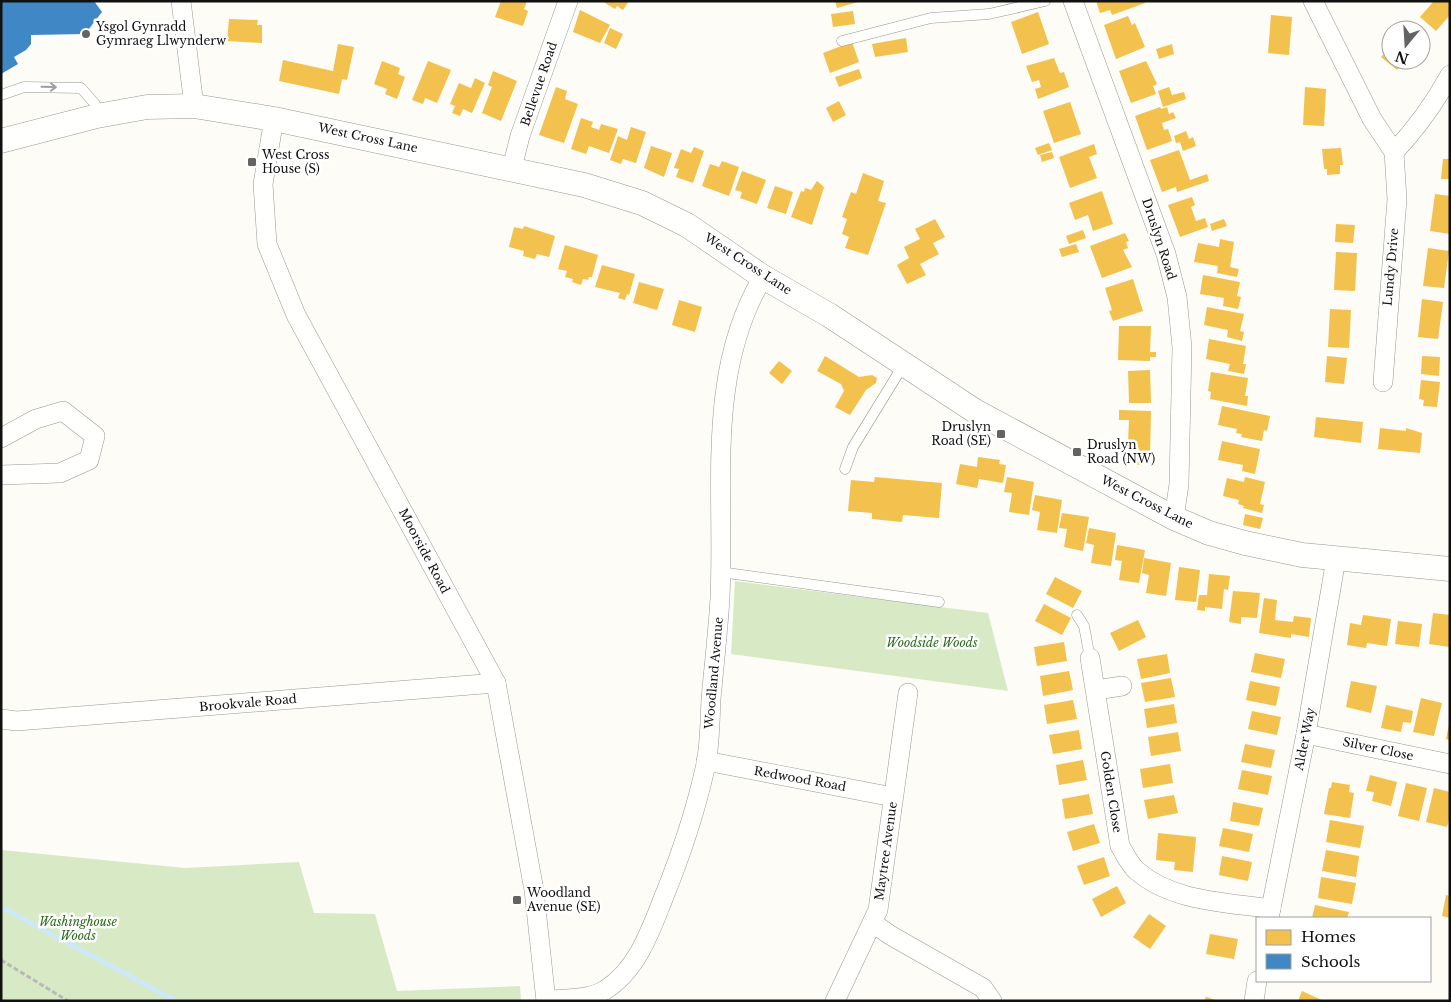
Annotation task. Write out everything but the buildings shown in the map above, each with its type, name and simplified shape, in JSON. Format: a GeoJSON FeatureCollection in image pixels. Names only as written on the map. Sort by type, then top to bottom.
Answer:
{"type":"FeatureCollection","features":[{"type":"Feature","properties":{"kind":"street"},"geometry":{"type":"LineString","coordinates":[[181,1],[194,106]]}},
{"type":"Feature","properties":{"kind":"street","name":"Bellevue Road"},"geometry":{"type":"LineString","coordinates":[[512,168],[520,136],[568,1]]}},
{"type":"Feature","properties":{"kind":"street","name":"Druslyn Road"},"geometry":{"type":"LineString","coordinates":[[1073,1],[1166,254],[1177,297],[1182,348],[1179,484],[1174,518]]}},
{"type":"Feature","properties":{"kind":"street"},"geometry":{"type":"LineString","coordinates":[[1313,1],[1372,119],[1394,152],[1417,128],[1432,107],[1450,75]]}},
{"type":"Feature","properties":{"kind":"street","name":"West Cross Lane"},"geometry":{"type":"LineString","coordinates":[[1,140],[97,116],[147,107],[194,106],[274,119],[512,168],[584,185],[642,203],[687,225],[763,277],[829,315],[905,363],[975,411],[1174,518],[1209,533],[1302,555],[1450,569]]}},
{"type":"Feature","properties":{"kind":"street","name":"Moorside Road"},"geometry":{"type":"LineString","coordinates":[[274,119],[263,184],[267,244],[296,315],[496,683],[534,890],[546,1000]]}},
{"type":"Feature","properties":{"kind":"street","name":"Lundy Drive"},"geometry":{"type":"LineString","coordinates":[[1382,382],[1397,200],[1394,152]]}},
{"type":"Feature","properties":{"kind":"street","name":"Woodland Avenue"},"geometry":{"type":"LineString","coordinates":[[546,1000],[589,997],[604,990],[631,968],[658,912],[681,856],[706,761],[720,572],[720,457],[729,366],[737,330],[745,309],[763,277]]}},
{"type":"Feature","properties":{"kind":"street"},"geometry":{"type":"LineString","coordinates":[[1,438],[36,419],[63,411],[95,436],[89,460],[60,474],[1,475]]}},
{"type":"Feature","properties":{"kind":"street","name":"Alder Way"},"geometry":{"type":"LineString","coordinates":[[1270,914],[1306,734],[1336,558]]}},
{"type":"Feature","properties":{"kind":"street","name":"Golden Close"},"geometry":{"type":"LineString","coordinates":[[1090,658],[1120,846],[1136,870],[1157,886],[1190,897],[1270,914]]}},
{"type":"Feature","properties":{"kind":"street","name":"Brookvale Road"},"geometry":{"type":"LineString","coordinates":[[1,719],[17,721],[496,683]]}},
{"type":"Feature","properties":{"kind":"street"},"geometry":{"type":"LineString","coordinates":[[1096,690],[1122,686]]}},
{"type":"Feature","properties":{"kind":"street","name":"Maytree Avenue"},"geometry":{"type":"LineString","coordinates":[[835,1001],[878,910],[908,693]]}},
{"type":"Feature","properties":{"kind":"street","name":"Silver Close"},"geometry":{"type":"LineString","coordinates":[[1306,734],[1450,764]]}},
{"type":"Feature","properties":{"kind":"street","name":"Redwood Road"},"geometry":{"type":"LineString","coordinates":[[706,761],[893,797]]}},
{"type":"Feature","properties":{"kind":"street"},"geometry":{"type":"LineString","coordinates":[[872,923],[983,988],[992,1001]]}},
{"type":"Feature","properties":{"kind":"street"},"geometry":{"type":"LineString","coordinates":[[1254,1001],[1257,982]]}},
{"type":"Feature","properties":{"kind":"lane"},"geometry":{"type":"LineString","coordinates":[[842,41],[932,18],[989,14],[1045,1]]}},
{"type":"Feature","properties":{"kind":"lane"},"geometry":{"type":"LineString","coordinates":[[1,95],[24,87],[81,88],[95,104],[97,116]]}},
{"type":"Feature","properties":{"kind":"lane"},"geometry":{"type":"LineString","coordinates":[[845,469],[853,447],[905,363]]}},
{"type":"Feature","properties":{"kind":"lane"},"geometry":{"type":"LineString","coordinates":[[720,572],[939,602]]}},
{"type":"Feature","properties":{"kind":"lane"},"geometry":{"type":"LineString","coordinates":[[1077,616],[1084,626],[1090,658]]}},
{"type":"Feature","properties":{"kind":"path"},"geometry":{"type":"LineString","coordinates":[[1,960],[68,1001]]}},
{"type":"Feature","properties":{"kind":"green space","name":"Woodside Woods"},"geometry":{"type":"Polygon","coordinates":[[[735,581],[988,613],[1008,691],[731,654],[735,581]]]}},
{"type":"Feature","properties":{"kind":"green space","name":"Washinghouse Woods"},"geometry":{"type":"Polygon","coordinates":[[[1,850],[185,868],[299,862],[314,913],[375,914],[397,991],[520,986],[521,1001],[1,1001],[1,850]]]}},
{"type":"Feature","properties":{"kind":"waterway"},"geometry":{"type":"LineString","coordinates":[[1,907],[176,1001]]}},
{"type":"Feature","properties":{"kind":"place","name":"Ysgol Gynradd Gymraeg Llwynderw"},"geometry":{"type":"Point","coordinates":[86,34]}},
{"type":"Feature","properties":{"kind":"place","name":"West Cross House (S)"},"geometry":{"type":"Point","coordinates":[252,162]}},
{"type":"Feature","properties":{"kind":"place","name":"Druslyn Road (SE)"},"geometry":{"type":"Point","coordinates":[1001,434]}},
{"type":"Feature","properties":{"kind":"place","name":"Druslyn Road (NW)"},"geometry":{"type":"Point","coordinates":[1077,452]}},
{"type":"Feature","properties":{"kind":"place","name":"Woodland Avenue (SE)"},"geometry":{"type":"Point","coordinates":[517,900]}}]}
